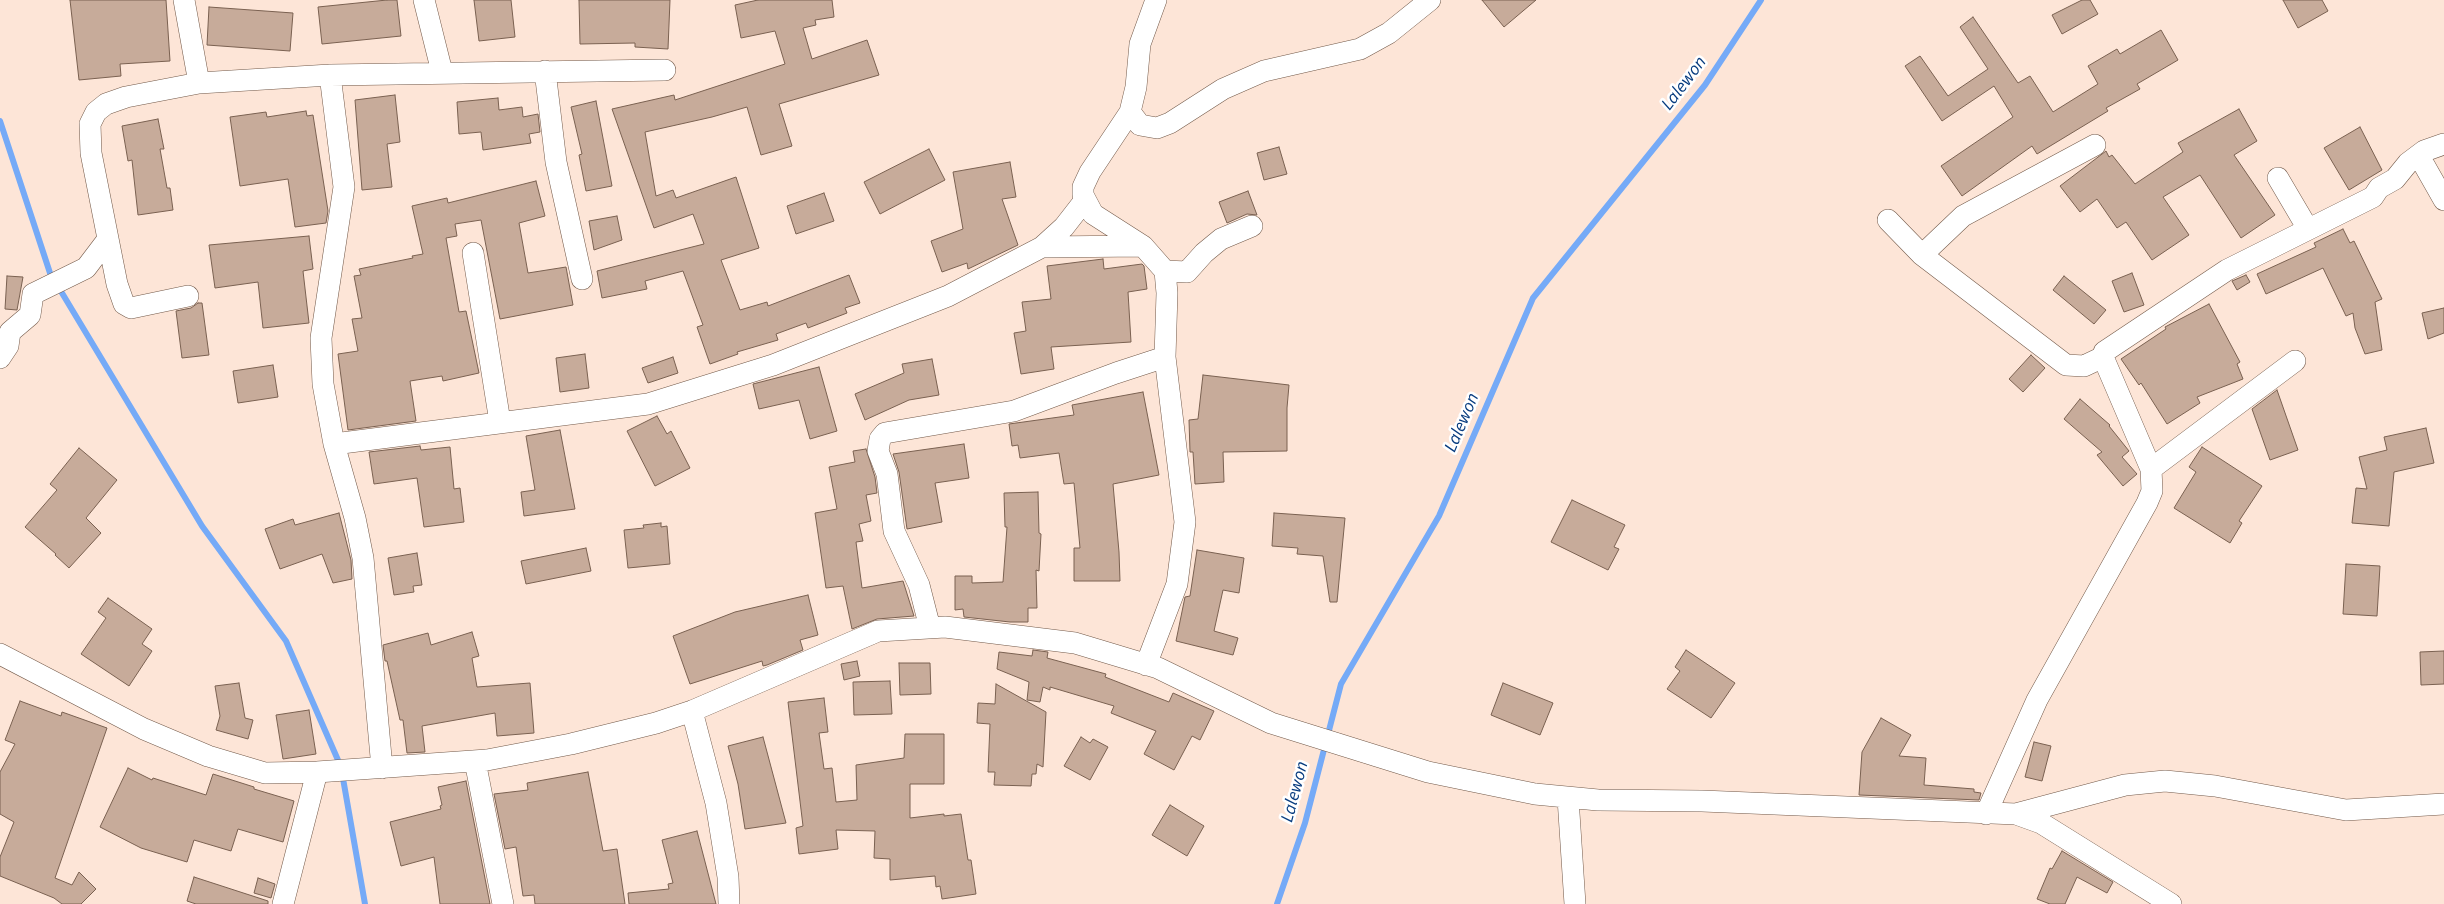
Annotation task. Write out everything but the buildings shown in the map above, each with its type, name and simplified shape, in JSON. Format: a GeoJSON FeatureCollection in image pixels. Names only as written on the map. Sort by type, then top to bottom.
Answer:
{"type":"FeatureCollection","features":[{"type":"Feature","properties":{"kind":"street"},"geometry":{"type":"LineString","coordinates":[[184,0],[199,83]]}},
{"type":"Feature","properties":{"kind":"street"},"geometry":{"type":"LineString","coordinates":[[424,0],[442,72]]}},
{"type":"Feature","properties":{"kind":"street"},"geometry":{"type":"LineString","coordinates":[[1146,665],[1177,584],[1185,522],[1165,357],[1167,293],[1165,271],[1143,246],[1094,214],[1085,200],[1083,187],[1090,172],[1130,112],[1136,87],[1140,44],[1156,0]]}},
{"type":"Feature","properties":{"kind":"street"},"geometry":{"type":"LineString","coordinates":[[1130,112],[1140,126],[1157,128],[1170,123],[1223,89],[1264,71],[1360,49],[1389,32],[1430,0]]}},
{"type":"Feature","properties":{"kind":"street"},"geometry":{"type":"LineString","coordinates":[[188,296],[131,308],[124,304],[117,284],[91,154],[90,124],[96,112],[106,104],[126,97],[199,83],[330,75],[665,70]]}},
{"type":"Feature","properties":{"kind":"street"},"geometry":{"type":"LineString","coordinates":[[545,71],[556,162],[582,279]]}},
{"type":"Feature","properties":{"kind":"street"},"geometry":{"type":"LineString","coordinates":[[330,75],[344,187],[321,338],[323,384],[334,444],[355,518],[363,558],[382,768]]}},
{"type":"Feature","properties":{"kind":"street"},"geometry":{"type":"LineString","coordinates":[[1986,814],[2037,700],[2152,491],[2152,469],[2103,357],[2104,352],[2227,270],[2372,197],[2379,188],[2395,178],[2408,163],[2424,151],[2444,144]]}},
{"type":"Feature","properties":{"kind":"street"},"geometry":{"type":"LineString","coordinates":[[1922,255],[1962,216],[2095,145]]}},
{"type":"Feature","properties":{"kind":"street"},"geometry":{"type":"LineString","coordinates":[[2419,156],[2444,200]]}},
{"type":"Feature","properties":{"kind":"street"},"geometry":{"type":"LineString","coordinates":[[2278,178],[2308,229]]}},
{"type":"Feature","properties":{"kind":"street"},"geometry":{"type":"LineString","coordinates":[[334,444],[648,404],[772,365],[948,296],[1042,247],[1064,227],[1085,200]]}},
{"type":"Feature","properties":{"kind":"street"},"geometry":{"type":"LineString","coordinates":[[1888,220],[1922,255],[2066,365],[2084,366],[2103,357]]}},
{"type":"Feature","properties":{"kind":"street"},"geometry":{"type":"LineString","coordinates":[[1165,271],[1187,272],[1221,238],[1252,226]]}},
{"type":"Feature","properties":{"kind":"street"},"geometry":{"type":"LineString","coordinates":[[0,358],[8,346],[10,332],[30,314],[33,294],[86,268],[108,239]]}},
{"type":"Feature","properties":{"kind":"street"},"geometry":{"type":"LineString","coordinates":[[1042,247],[1143,246]]}},
{"type":"Feature","properties":{"kind":"street"},"geometry":{"type":"LineString","coordinates":[[473,253],[500,422]]}},
{"type":"Feature","properties":{"kind":"street"},"geometry":{"type":"LineString","coordinates":[[86,268],[117,284]]}},
{"type":"Feature","properties":{"kind":"street"},"geometry":{"type":"LineString","coordinates":[[930,628],[919,586],[894,531],[887,474],[878,451],[880,439],[885,433],[1014,411],[1165,357]]}},
{"type":"Feature","properties":{"kind":"street"},"geometry":{"type":"LineString","coordinates":[[2152,469],[2295,361]]}},
{"type":"Feature","properties":{"kind":"street"},"geometry":{"type":"LineString","coordinates":[[1,657],[144,730],[208,756],[265,773],[317,772],[475,761],[570,744],[656,723],[692,711],[878,631],[945,627],[1075,644],[1146,665],[1280,726],[1428,772],[1535,794],[1568,798],[1702,801],[2016,814],[2125,784],[2165,781],[2215,786],[2346,810],[2444,804]]}},
{"type":"Feature","properties":{"kind":"street"},"geometry":{"type":"LineString","coordinates":[[692,711],[716,803],[728,877],[729,904]]}},
{"type":"Feature","properties":{"kind":"street"},"geometry":{"type":"LineString","coordinates":[[475,761],[503,904]]}},
{"type":"Feature","properties":{"kind":"street"},"geometry":{"type":"LineString","coordinates":[[282,904],[317,772]]}},
{"type":"Feature","properties":{"kind":"street"},"geometry":{"type":"LineString","coordinates":[[1568,798],[1575,904]]}},
{"type":"Feature","properties":{"kind":"street"},"geometry":{"type":"LineString","coordinates":[[2016,814],[2041,823],[2171,904]]}},
{"type":"Feature","properties":{"kind":"waterway","name":"Lalewon"},"geometry":{"type":"LineString","coordinates":[[1277,904],[1305,823],[1341,684],[1439,516],[1533,298],[1705,85],[1761,0]]}},
{"type":"Feature","properties":{"kind":"waterway"},"geometry":{"type":"LineString","coordinates":[[0,121],[50,273],[202,526],[286,641],[341,767],[365,904]]}}]}
